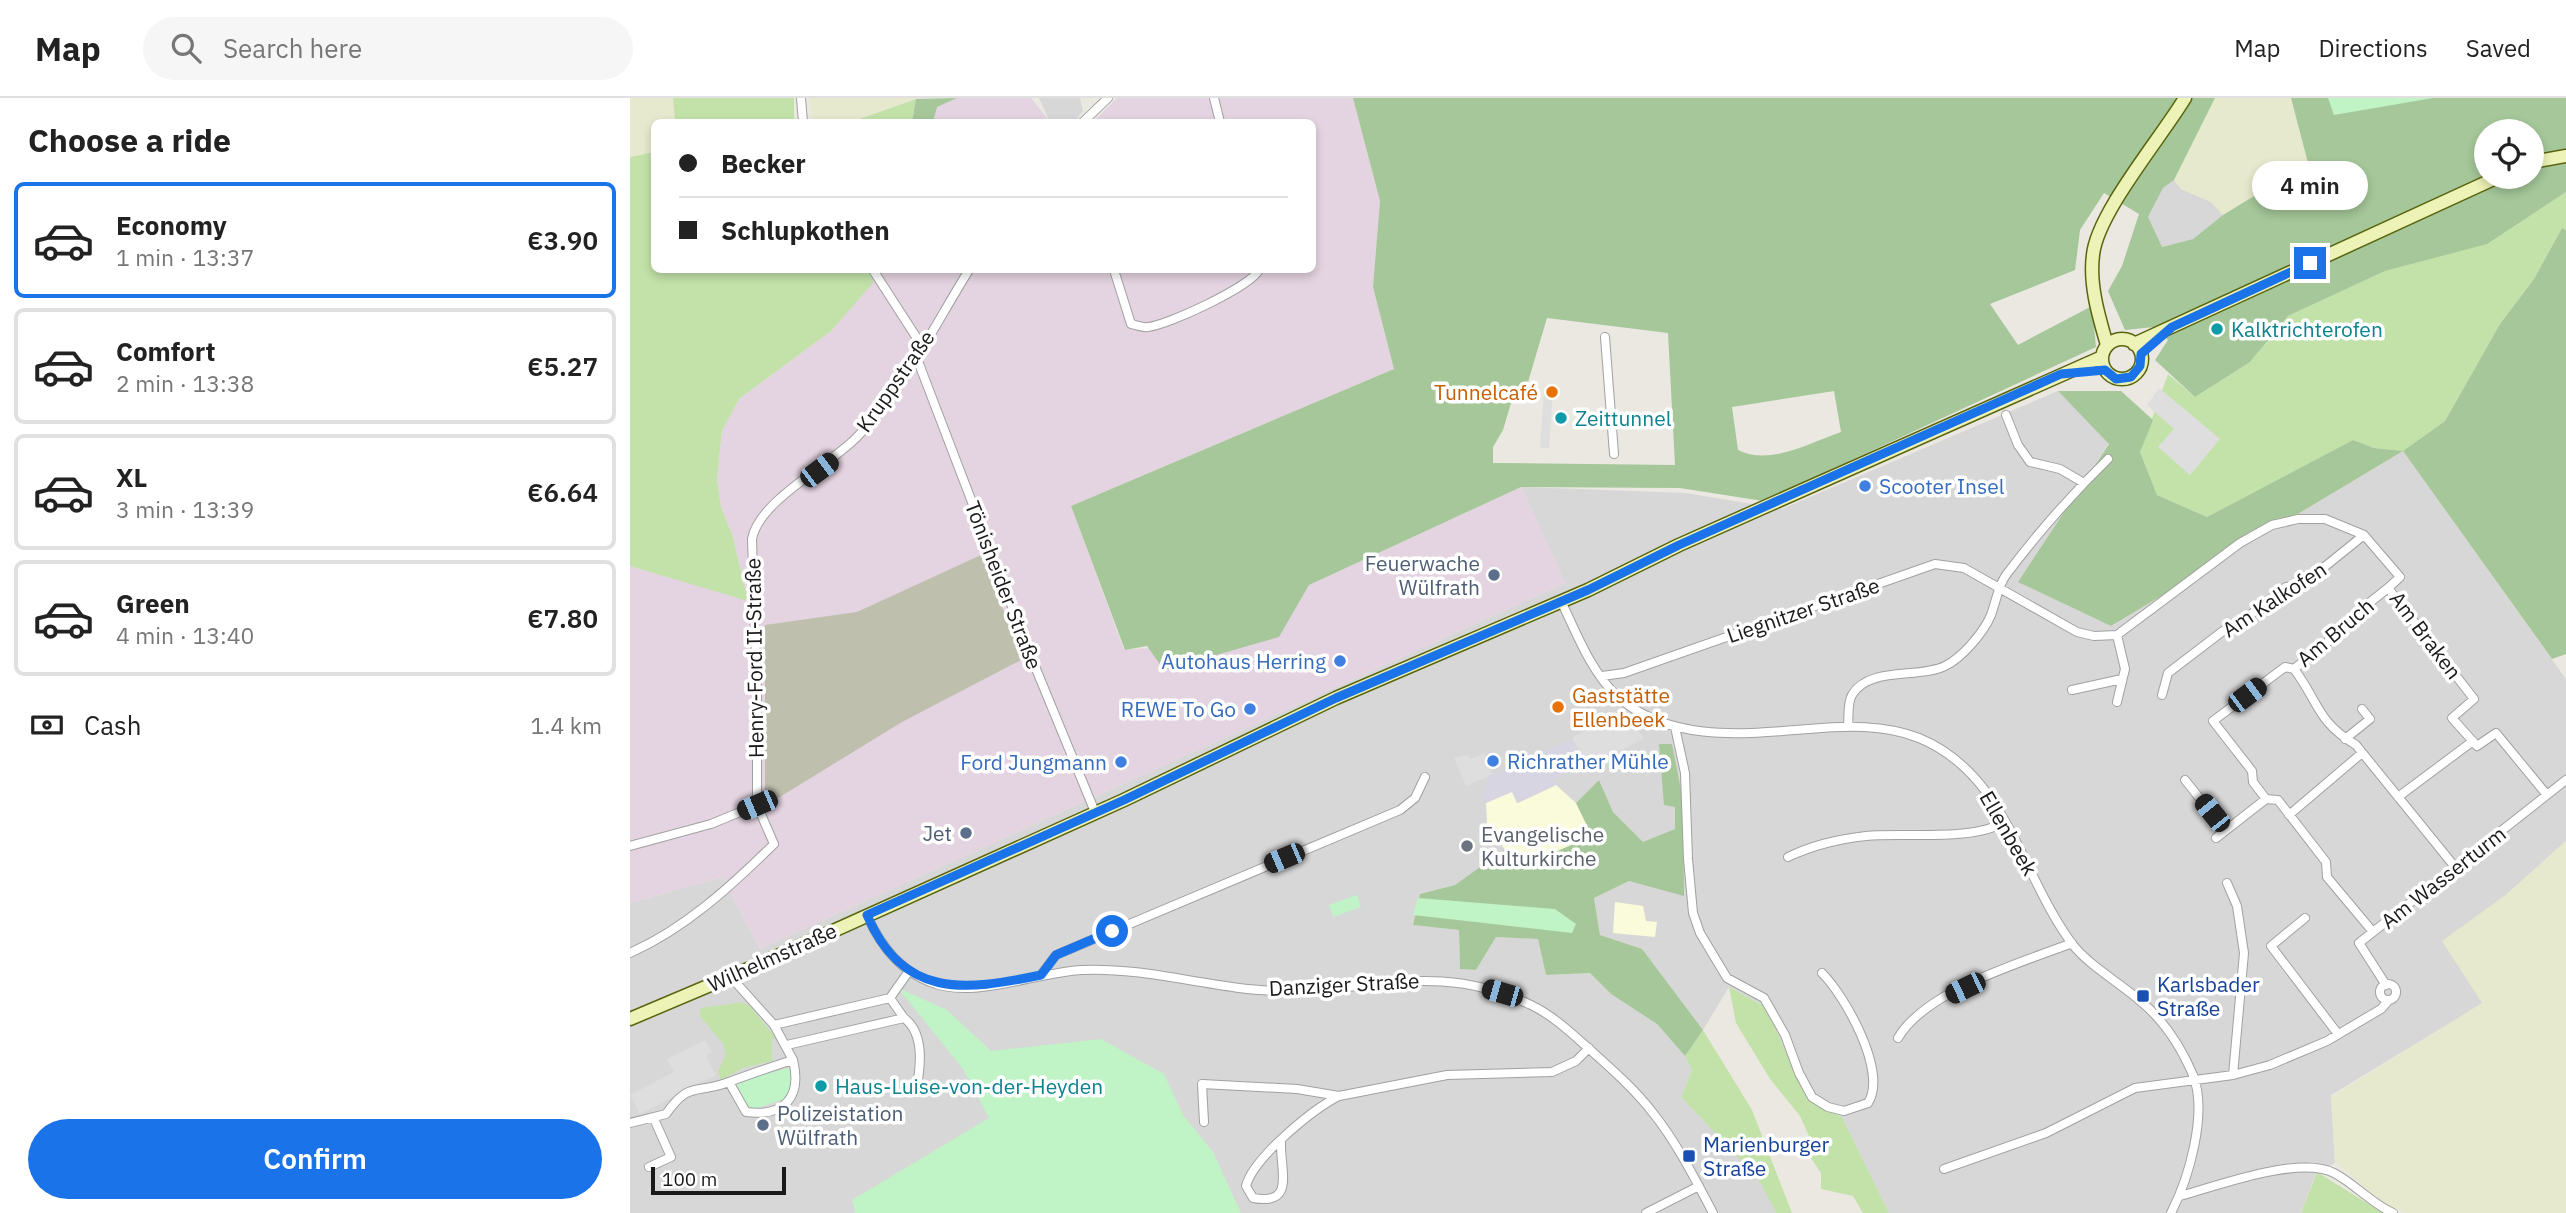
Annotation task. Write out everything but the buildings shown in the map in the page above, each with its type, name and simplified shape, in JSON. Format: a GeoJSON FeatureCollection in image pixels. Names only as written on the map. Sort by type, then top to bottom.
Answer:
{"type":"FeatureCollection","features":[{"type":"Feature","properties":{"kind":"main road"},"geometry":{"type":"LineString","coordinates":[[2102,315],[2129,343],[2140,366],[2131,377],[2116,379],[2105,354],[2102,315],[2097,303],[2092,256],[2099,229],[2185,98]]}},
{"type":"Feature","properties":{"kind":"main road"},"geometry":{"type":"LineString","coordinates":[[2544,160],[2566,156]]}},
{"type":"Feature","properties":{"kind":"main road"},"geometry":{"type":"LineString","coordinates":[[2129,343],[2172,327],[2474,188]]}},
{"type":"Feature","properties":{"kind":"main road","name":"Wilhelmstraße"},"geometry":{"type":"LineString","coordinates":[[630,1018],[867,915],[1095,812],[1336,698],[1561,601],[2129,343]]}},
{"type":"Feature","properties":{"kind":"street"},"geometry":{"type":"LineString","coordinates":[[801,98],[803,119]]}},
{"type":"Feature","properties":{"kind":"street"},"geometry":{"type":"LineString","coordinates":[[1086,119],[1108,98]]}},
{"type":"Feature","properties":{"kind":"street"},"geometry":{"type":"LineString","coordinates":[[1214,98],[1219,119]]}},
{"type":"Feature","properties":{"kind":"street"},"geometry":{"type":"LineString","coordinates":[[875,273],[922,345]]}},
{"type":"Feature","properties":{"kind":"street","name":"Kruppstraße"},"geometry":{"type":"LineString","coordinates":[[752,539],[754,525],[771,504],[857,437],[882,407],[967,273]]}},
{"type":"Feature","properties":{"kind":"street"},"geometry":{"type":"LineString","coordinates":[[1115,273],[1132,324],[1149,327],[1197,309],[1250,282],[1257,273]]}},
{"type":"Feature","properties":{"kind":"street"},"geometry":{"type":"LineString","coordinates":[[1605,337],[1614,454]]}},
{"type":"Feature","properties":{"kind":"street","name":"Tönisheider Straße"},"geometry":{"type":"LineString","coordinates":[[916,356],[1029,652],[1095,812]]}},
{"type":"Feature","properties":{"kind":"street"},"geometry":{"type":"LineString","coordinates":[[2006,415],[2018,445],[2030,462],[2060,469],[2084,483]]}},
{"type":"Feature","properties":{"kind":"street"},"geometry":{"type":"LineString","coordinates":[[1848,727],[1850,697],[1860,686],[1877,678],[1916,674],[1947,665],[1969,645],[1984,626],[2003,579],[2084,483],[2108,459]]}},
{"type":"Feature","properties":{"kind":"street","name":"Am Braken"},"geometry":{"type":"LineString","coordinates":[[2117,635],[2240,543],[2272,525],[2316,518],[2364,535],[2400,577],[2388,588],[2474,699],[2452,718],[2473,741]]}},
{"type":"Feature","properties":{"kind":"street","name":"Am Kalkofen"},"geometry":{"type":"LineString","coordinates":[[2162,695],[2168,673],[2287,587],[2302,585],[2364,535]]}},
{"type":"Feature","properties":{"kind":"street","name":"Henry-Ford II-Straße"},"geometry":{"type":"LineString","coordinates":[[630,953],[682,925],[736,882],[774,844],[757,805],[757,692],[752,539]]}},
{"type":"Feature","properties":{"kind":"street","name":"Liegnitzer Straße"},"geometry":{"type":"LineString","coordinates":[[1602,676],[1624,673],[1935,564],[1964,568],[2000,589]]}},
{"type":"Feature","properties":{"kind":"street","name":"Am Bruch"},"geometry":{"type":"LineString","coordinates":[[2266,799],[2253,782],[2252,771],[2213,721],[2286,667],[2294,668],[2328,642],[2334,631],[2388,588]]}},
{"type":"Feature","properties":{"kind":"street"},"geometry":{"type":"LineString","coordinates":[[2000,589],[2077,632],[2094,636],[2117,635],[2125,668],[2117,702]]}},
{"type":"Feature","properties":{"kind":"street","name":"Ellenbeek"},"geometry":{"type":"LineString","coordinates":[[1561,601],[1578,639],[1616,694],[1635,710],[1675,727],[1744,734],[1848,727],[1893,730],[1918,737],[1954,757],[1989,793],[2072,943],[2154,1013],[2175,1041],[2194,1078],[2197,1113],[2194,1149],[2180,1196],[2171,1213]]}},
{"type":"Feature","properties":{"kind":"street"},"geometry":{"type":"LineString","coordinates":[[2294,668],[2311,691],[2312,704],[2335,732],[2362,753],[2455,867]]}},
{"type":"Feature","properties":{"kind":"street"},"geometry":{"type":"LineString","coordinates":[[2072,690],[2122,679]]}},
{"type":"Feature","properties":{"kind":"street"},"geometry":{"type":"LineString","coordinates":[[2345,739],[2370,719],[2362,709]]}},
{"type":"Feature","properties":{"kind":"street"},"geometry":{"type":"LineString","coordinates":[[1675,727],[1685,773],[1693,913],[1700,933],[1727,978],[1764,998],[1785,1035],[1799,1073],[1812,1097],[1828,1107],[1844,1111],[1868,1103],[1874,1091],[1872,1074],[1848,1006],[1822,973]]}},
{"type":"Feature","properties":{"kind":"street"},"geometry":{"type":"LineString","coordinates":[[2398,797],[2473,741],[2477,746],[2496,733],[2546,795]]}},
{"type":"Feature","properties":{"kind":"street"},"geometry":{"type":"LineString","coordinates":[[2290,815],[2362,753]]}},
{"type":"Feature","properties":{"kind":"street"},"geometry":{"type":"LineString","coordinates":[[1041,975],[1056,955],[1400,810],[1415,798],[1424,777]]}},
{"type":"Feature","properties":{"kind":"street"},"geometry":{"type":"LineString","coordinates":[[2185,780],[2225,830]]}},
{"type":"Feature","properties":{"kind":"street","name":"Am Wasserturm"},"geometry":{"type":"LineString","coordinates":[[2338,1034],[2381,1009],[2388,1001],[2380,992],[2386,985],[2359,943],[2566,780]]}},
{"type":"Feature","properties":{"kind":"street"},"geometry":{"type":"LineString","coordinates":[[2216,838],[2266,799],[2278,800],[2326,862],[2327,877],[2373,932]]}},
{"type":"Feature","properties":{"kind":"street"},"geometry":{"type":"LineString","coordinates":[[630,846],[711,824],[757,805]]}},
{"type":"Feature","properties":{"kind":"street"},"geometry":{"type":"LineString","coordinates":[[1788,857],[1829,841],[1867,836],[1972,831],[1990,828],[2005,821]]}},
{"type":"Feature","properties":{"kind":"street"},"geometry":{"type":"LineString","coordinates":[[2227,883],[2237,906],[2244,953],[2233,1074]]}},
{"type":"Feature","properties":{"kind":"street","name":"Danziger Straße"},"geometry":{"type":"LineString","coordinates":[[867,915],[891,957],[909,971],[932,983],[963,987],[1080,970],[1120,970],[1280,991],[1442,979],[1502,993],[1532,1006],[1564,1026],[1654,1114],[1713,1213]]}},
{"type":"Feature","properties":{"kind":"street"},"geometry":{"type":"LineString","coordinates":[[1944,1169],[2046,1133],[2135,1088],[2233,1074],[2270,1065],[2338,1034],[2271,946],[2305,918]]}},
{"type":"Feature","properties":{"kind":"street"},"geometry":{"type":"LineString","coordinates":[[1898,1038],[1917,1014],[1945,997],[2072,943]]}},
{"type":"Feature","properties":{"kind":"street"},"geometry":{"type":"LineString","coordinates":[[774,1025],[890,998],[909,971]]}},
{"type":"Feature","properties":{"kind":"street"},"geometry":{"type":"LineString","coordinates":[[730,976],[774,1025],[787,1045],[797,1077],[796,1093],[788,1103],[767,1111],[746,1112],[730,1082]]}},
{"type":"Feature","properties":{"kind":"street"},"geometry":{"type":"LineString","coordinates":[[890,998],[909,1022],[917,1040],[921,1064],[916,1093]]}},
{"type":"Feature","properties":{"kind":"street"},"geometry":{"type":"LineString","coordinates":[[787,1045],[904,1018]]}},
{"type":"Feature","properties":{"kind":"street"},"geometry":{"type":"LineString","coordinates":[[1281,1143],[1284,1187],[1279,1196],[1268,1201],[1253,1198],[1246,1186],[1249,1173],[1320,1106],[1339,1096],[1394,1083],[1447,1075],[1552,1072],[1576,1061],[1588,1048]]}},
{"type":"Feature","properties":{"kind":"street"},"geometry":{"type":"LineString","coordinates":[[630,1123],[666,1114],[677,1098],[701,1086],[730,1082],[793,1060]]}},
{"type":"Feature","properties":{"kind":"street"},"geometry":{"type":"LineString","coordinates":[[1204,1122],[1202,1084],[1284,1088],[1339,1096]]}},
{"type":"Feature","properties":{"kind":"street"},"geometry":{"type":"LineString","coordinates":[[649,1167],[671,1157],[654,1119]]}},
{"type":"Feature","properties":{"kind":"street"},"geometry":{"type":"LineString","coordinates":[[2180,1196],[2274,1172],[2317,1167],[2333,1173],[2393,1213]]}},
{"type":"Feature","properties":{"kind":"street"},"geometry":{"type":"LineString","coordinates":[[1646,1213],[1699,1186]]}},
{"type":"Feature","properties":{"kind":"shaded area"},"geometry":{"type":"Polygon","coordinates":[[[630,98],[673,98],[675,119],[651,119],[651,153],[630,157],[630,98]]]}},
{"type":"Feature","properties":{"kind":"shaded area"},"geometry":{"type":"Polygon","coordinates":[[[810,98],[917,98],[859,119],[812,119],[810,98]]]}},
{"type":"Feature","properties":{"kind":"shaded area"},"geometry":{"type":"Polygon","coordinates":[[[957,98],[1031,98],[1048,119],[934,119],[937,107],[957,98]]]}},
{"type":"Feature","properties":{"kind":"shaded area"},"geometry":{"type":"Polygon","coordinates":[[[957,98],[937,107],[934,119],[913,119],[916,99],[957,98]]]}},
{"type":"Feature","properties":{"kind":"shaded area"},"geometry":{"type":"Polygon","coordinates":[[[1039,98],[1080,98],[1083,111],[1076,119],[1049,119],[1039,98]]]}},
{"type":"Feature","properties":{"kind":"shaded area"},"geometry":{"type":"Polygon","coordinates":[[[1117,98],[1353,98],[1380,201],[1373,287],[1394,369],[1071,506],[1124,650],[1279,637],[1309,585],[1521,487],[1565,583],[760,949],[722,877],[630,903],[630,566],[748,600],[733,537],[721,507],[717,479],[722,431],[739,399],[831,331],[869,273],[1316,273],[1316,119],[1096,119],[1117,98]]]}},
{"type":"Feature","properties":{"kind":"shaded area"},"geometry":{"type":"Polygon","coordinates":[[[1353,98],[2215,98],[2174,180],[2163,188],[2148,217],[2162,247],[2193,239],[2223,215],[2308,163],[2291,98],[2566,98],[2566,192],[2487,244],[2385,271],[2288,316],[2250,362],[2195,397],[2155,360],[2168,340],[2154,327],[2125,330],[2108,291],[2122,266],[2139,214],[2104,193],[2080,230],[2075,270],[1990,304],[2018,345],[2092,306],[2096,347],[1763,501],[1680,488],[1521,487],[1309,585],[1279,637],[1164,670],[1147,646],[1125,650],[1071,506],[1394,369],[1373,287],[1380,201],[1353,98]],[[1547,318],[1528,382],[1514,393],[1503,430],[1493,447],[1493,463],[1675,465],[1668,333],[1547,318]],[[1834,391],[1732,407],[1738,450],[1750,454],[1776,454],[1841,432],[1834,391]]]}},
{"type":"Feature","properties":{"kind":"shaded area"},"geometry":{"type":"Polygon","coordinates":[[[2215,98],[2291,98],[2308,163],[2223,215],[2211,202],[2181,189],[2174,180],[2215,98]]]}},
{"type":"Feature","properties":{"kind":"shaded area"},"geometry":{"type":"Polygon","coordinates":[[[2174,180],[2181,189],[2211,202],[2223,215],[2193,239],[2161,247],[2148,217],[2163,188],[2174,180]]]}},
{"type":"Feature","properties":{"kind":"shaded area"},"geometry":{"type":"Polygon","coordinates":[[[2562,228],[2566,230],[2566,654],[2552,659],[2403,451],[2445,421],[2500,324],[2534,279],[2562,228]]]}},
{"type":"Feature","properties":{"kind":"shaded area"},"geometry":{"type":"Polygon","coordinates":[[[2159,388],[2220,439],[2190,475],[2158,447],[2174,429],[2147,405],[2159,388]]]}},
{"type":"Feature","properties":{"kind":"shaded area"},"geometry":{"type":"Polygon","coordinates":[[[1544,391],[1553,392],[1549,448],[1540,448],[1544,391]]]}},
{"type":"Feature","properties":{"kind":"shaded area"},"geometry":{"type":"Polygon","coordinates":[[[2058,391],[2109,443],[2019,582],[2111,626],[2403,451],[2566,679],[2566,841],[2507,894],[2483,1003],[2331,1095],[2335,1163],[2316,1173],[2301,1213],[1889,1213],[1842,1117],[1807,1099],[1766,1007],[1729,987],[1703,1030],[1642,950],[1600,935],[1594,898],[1629,881],[1683,895],[1683,800],[1671,744],[1660,745],[1663,772],[1675,807],[1675,829],[1643,843],[1613,812],[1599,780],[1576,803],[1455,885],[1420,894],[1413,925],[1459,930],[1460,969],[1476,970],[1496,937],[1538,939],[1546,975],[1590,973],[1611,994],[1657,1024],[1685,1056],[1692,1070],[1681,1097],[1759,1178],[1776,1213],[630,1213],[630,903],[722,877],[760,949],[1565,583],[1521,487],[1686,493],[1782,509],[2058,391]]]}},
{"type":"Feature","properties":{"kind":"shaded area"},"geometry":{"type":"Polygon","coordinates":[[[2058,391],[2121,391],[2153,420],[2140,452],[2157,495],[2207,517],[2353,440],[2374,448],[2403,451],[2111,626],[2018,582],[2109,444],[2058,391]]]}},
{"type":"Feature","properties":{"kind":"shaded area"},"geometry":{"type":"Polygon","coordinates":[[[981,555],[1023,659],[902,722],[765,806],[765,625],[857,612],[981,555]]]}},
{"type":"Feature","properties":{"kind":"shaded area"},"geometry":{"type":"Polygon","coordinates":[[[1619,711],[1644,738],[1589,767],[1572,738],[1619,711]]]}},
{"type":"Feature","properties":{"kind":"shaded area"},"geometry":{"type":"Polygon","coordinates":[[[1571,739],[1586,764],[1554,779],[1556,785],[1517,803],[1512,792],[1486,803],[1483,796],[1487,778],[1571,739]]]}},
{"type":"Feature","properties":{"kind":"shaded area"},"geometry":{"type":"Polygon","coordinates":[[[1659,744],[1672,744],[1683,800],[1684,896],[1629,881],[1594,898],[1600,935],[1642,949],[1703,1030],[1685,1056],[1657,1024],[1611,994],[1590,973],[1546,975],[1538,939],[1496,937],[1476,970],[1460,969],[1459,930],[1413,925],[1420,894],[1455,885],[1504,850],[1518,868],[1592,836],[1576,803],[1599,780],[1613,812],[1643,842],[1675,829],[1675,807],[1664,805],[1659,744]]]}},
{"type":"Feature","properties":{"kind":"shaded area"},"geometry":{"type":"Polygon","coordinates":[[[1484,753],[1493,774],[1466,786],[1454,758],[1468,755],[1471,759],[1484,753]]]}},
{"type":"Feature","properties":{"kind":"shaded area"},"geometry":{"type":"Polygon","coordinates":[[[1556,785],[1576,803],[1593,836],[1517,868],[1487,823],[1486,803],[1512,791],[1518,803],[1556,785]]]}},
{"type":"Feature","properties":{"kind":"shaded area"},"geometry":{"type":"Polygon","coordinates":[[[2566,841],[2566,1213],[2407,1213],[2385,1204],[2335,1162],[2331,1097],[2482,1003],[2442,941],[2507,894],[2566,841]]]}},
{"type":"Feature","properties":{"kind":"shaded area"},"geometry":{"type":"Polygon","coordinates":[[[1615,902],[1643,906],[1646,921],[1657,922],[1655,937],[1613,933],[1615,902]]]}},
{"type":"Feature","properties":{"kind":"shaded area"},"geometry":{"type":"Polygon","coordinates":[[[705,1040],[712,1052],[706,1056],[716,1075],[640,1114],[630,1095],[674,1072],[667,1059],[705,1040]]]}},
{"type":"Feature","properties":{"kind":"green space"},"geometry":{"type":"Polygon","coordinates":[[[673,98],[794,98],[794,119],[675,119],[673,98]]]}},
{"type":"Feature","properties":{"kind":"green space"},"geometry":{"type":"Polygon","coordinates":[[[2328,98],[2433,98],[2334,115],[2328,98]]]}},
{"type":"Feature","properties":{"kind":"green space"},"geometry":{"type":"Polygon","coordinates":[[[916,99],[913,119],[859,119],[916,99]]]}},
{"type":"Feature","properties":{"kind":"green space"},"geometry":{"type":"Polygon","coordinates":[[[651,153],[651,273],[871,273],[873,283],[831,331],[739,399],[722,431],[717,479],[721,507],[733,537],[748,601],[630,566],[630,157],[651,153]]]}},
{"type":"Feature","properties":{"kind":"green space"},"geometry":{"type":"Polygon","coordinates":[[[2566,192],[2566,230],[2562,228],[2534,279],[2500,324],[2445,421],[2403,451],[2374,448],[2353,440],[2207,517],[2157,495],[2140,452],[2168,374],[2195,397],[2250,362],[2288,316],[2385,271],[2487,243],[2566,192]]]}},
{"type":"Feature","properties":{"kind":"green space"},"geometry":{"type":"Polygon","coordinates":[[[1357,895],[1361,907],[1333,917],[1329,905],[1357,895]]]}},
{"type":"Feature","properties":{"kind":"green space"},"geometry":{"type":"Polygon","coordinates":[[[1418,898],[1555,909],[1576,924],[1572,933],[1413,915],[1418,898]]]}},
{"type":"Feature","properties":{"kind":"green space"},"geometry":{"type":"Polygon","coordinates":[[[1729,987],[1766,1007],[1807,1099],[1842,1117],[1889,1213],[1863,1213],[1853,1196],[1821,1189],[1821,1173],[1809,1155],[1809,1136],[1800,1116],[1770,1079],[1736,1023],[1729,987]]]}},
{"type":"Feature","properties":{"kind":"green space"},"geometry":{"type":"Polygon","coordinates":[[[898,988],[947,1010],[991,1051],[1101,1039],[1164,1074],[1183,1115],[1213,1152],[1241,1213],[855,1213],[852,1200],[989,1118],[963,1069],[898,988]]]}},
{"type":"Feature","properties":{"kind":"green space"},"geometry":{"type":"Polygon","coordinates":[[[739,1002],[749,1005],[776,1038],[772,1039],[772,1061],[743,1068],[721,1080],[718,1072],[726,1054],[723,1044],[700,1016],[700,1009],[739,1002]]]}},
{"type":"Feature","properties":{"kind":"green space"},"geometry":{"type":"Polygon","coordinates":[[[1703,1030],[1752,1110],[1792,1213],[1776,1213],[1758,1178],[1681,1097],[1692,1070],[1685,1056],[1703,1030]]]}},
{"type":"Feature","properties":{"kind":"green space"},"geometry":{"type":"Polygon","coordinates":[[[792,1067],[794,1073],[787,1098],[755,1109],[747,1107],[737,1085],[740,1080],[792,1067]]]}},
{"type":"Feature","properties":{"kind":"green space"},"geometry":{"type":"Polygon","coordinates":[[[2317,1172],[2378,1210],[2386,1213],[2301,1213],[2317,1172]]]}},
{"type":"Feature","properties":{"kind":"place","name":"Kalktrichterofen"},"geometry":{"type":"Point","coordinates":[2217,329]}},
{"type":"Feature","properties":{"kind":"place","name":"Tunnelcafé"},"geometry":{"type":"Point","coordinates":[1552,392]}},
{"type":"Feature","properties":{"kind":"place","name":"Zeittunnel"},"geometry":{"type":"Point","coordinates":[1561,418]}},
{"type":"Feature","properties":{"kind":"place","name":"Scooter Insel"},"geometry":{"type":"Point","coordinates":[1865,486]}},
{"type":"Feature","properties":{"kind":"place","name":"Feuerwache Wülfrath"},"geometry":{"type":"Point","coordinates":[1494,575]}},
{"type":"Feature","properties":{"kind":"place","name":"Autohaus Herring"},"geometry":{"type":"Point","coordinates":[1340,661]}},
{"type":"Feature","properties":{"kind":"place","name":"Gaststätte Ellenbeek"},"geometry":{"type":"Point","coordinates":[1558,707]}},
{"type":"Feature","properties":{"kind":"place","name":"REWE To Go"},"geometry":{"type":"Point","coordinates":[1250,709]}},
{"type":"Feature","properties":{"kind":"place","name":"Richrather Mühle"},"geometry":{"type":"Point","coordinates":[1493,761]}},
{"type":"Feature","properties":{"kind":"place","name":"Ford Jungmann"},"geometry":{"type":"Point","coordinates":[1121,762]}},
{"type":"Feature","properties":{"kind":"place","name":"Jet"},"geometry":{"type":"Point","coordinates":[966,833]}},
{"type":"Feature","properties":{"kind":"place","name":"Evangelische Kulturkirche"},"geometry":{"type":"Point","coordinates":[1467,846]}},
{"type":"Feature","properties":{"kind":"place","name":"Karlsbader Straße"},"geometry":{"type":"Point","coordinates":[2143,996]}},
{"type":"Feature","properties":{"kind":"place","name":"Haus-Luise-von-der-Heyden"},"geometry":{"type":"Point","coordinates":[821,1086]}},
{"type":"Feature","properties":{"kind":"place","name":"Polizeistation Wülfrath"},"geometry":{"type":"Point","coordinates":[763,1125]}},
{"type":"Feature","properties":{"kind":"place","name":"Marienburger Straße"},"geometry":{"type":"Point","coordinates":[1689,1156]}},
{"type":"Feature","properties":{"kind":"route"},"geometry":{"type":"LineString","coordinates":[[1112,931],[1056,955],[1041,975],[998,984],[963,987],[932,983],[909,971],[891,957],[867,915],[1124,800],[1336,698],[1588,590],[1679,545],[2061,374],[2105,370],[2116,379],[2131,377],[2138,371],[2141,354],[2172,327],[2310,263]]}}]}
